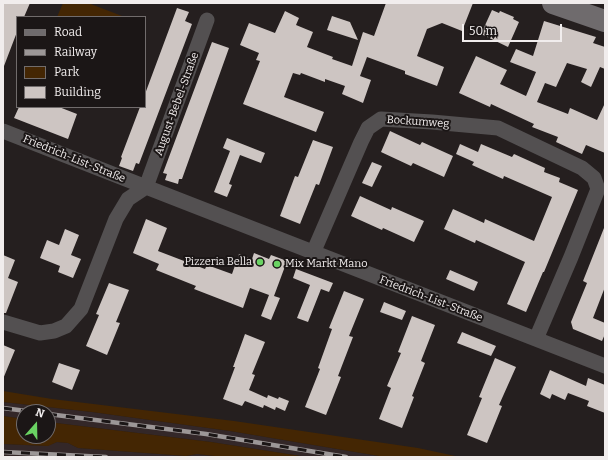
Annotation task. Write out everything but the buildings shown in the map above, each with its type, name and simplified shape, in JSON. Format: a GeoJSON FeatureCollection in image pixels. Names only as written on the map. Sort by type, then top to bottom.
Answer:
{"type":"FeatureCollection","features":[{"type":"Feature","properties":{"kind":"main road"},"geometry":{"type":"LineString","coordinates":[[553,3],[605,21]]}},
{"type":"Feature","properties":{"kind":"street","name":"August-Bebel-Straße"},"geometry":{"type":"LineString","coordinates":[[146,187],[207,20]]}},
{"type":"Feature","properties":{"kind":"street","name":"Bockumweg"},"geometry":{"type":"LineString","coordinates":[[313,253],[368,128],[381,119],[498,128],[600,177],[598,190],[536,339]]}},
{"type":"Feature","properties":{"kind":"street","name":"Friedrich-List-Straße"},"geometry":{"type":"LineString","coordinates":[[3,131],[605,366]]}},
{"type":"Feature","properties":{"kind":"street","name":"Friedrich-List-Straße"},"geometry":{"type":"LineString","coordinates":[[3,322],[40,333],[54,331],[66,326],[81,309],[116,218],[128,199],[146,187]]}},
{"type":"Feature","properties":{"kind":"shaded area"},"geometry":{"type":"Polygon","coordinates":[[[3,402],[21,404],[16,404],[16,418],[3,416],[3,402]]]}},
{"type":"Feature","properties":{"kind":"shaded area"},"geometry":{"type":"Polygon","coordinates":[[[56,408],[230,431],[385,457],[307,457],[211,442],[56,423],[56,408]]]}},
{"type":"Feature","properties":{"kind":"shaded area"},"geometry":{"type":"Polygon","coordinates":[[[56,442],[68,443],[78,448],[186,456],[197,454],[223,457],[3,457],[3,444],[47,446],[56,444],[56,442]]]}},
{"type":"Feature","properties":{"kind":"green space"},"geometry":{"type":"Polygon","coordinates":[[[63,3],[88,3],[122,16],[57,16],[63,3]]]}},
{"type":"Feature","properties":{"kind":"green space"},"geometry":{"type":"Polygon","coordinates":[[[3,391],[52,399],[234,421],[418,448],[460,457],[385,457],[230,431],[56,408],[56,404],[21,404],[3,402],[3,391]]]}},
{"type":"Feature","properties":{"kind":"green space"},"geometry":{"type":"Polygon","coordinates":[[[3,416],[16,418],[16,444],[52,444],[48,446],[3,444],[3,416]]]}},
{"type":"Feature","properties":{"kind":"green space"},"geometry":{"type":"Polygon","coordinates":[[[56,423],[211,442],[307,457],[223,457],[197,454],[186,456],[78,448],[68,443],[57,442],[56,423]]]}},
{"type":"Feature","properties":{"kind":"railway"},"geometry":{"type":"LineString","coordinates":[[3,408],[16,410]]}},
{"type":"Feature","properties":{"kind":"railway"},"geometry":{"type":"LineString","coordinates":[[56,415],[206,434],[346,457]]}},
{"type":"Feature","properties":{"kind":"railway"},"geometry":{"type":"LineString","coordinates":[[3,452],[106,457]]}},
{"type":"Feature","properties":{"kind":"place","name":"Pizzeria Bella"},"geometry":{"type":"Point","coordinates":[260,262]}},
{"type":"Feature","properties":{"kind":"place","name":"Mix Markt Mano"},"geometry":{"type":"Point","coordinates":[277,264]}}]}
